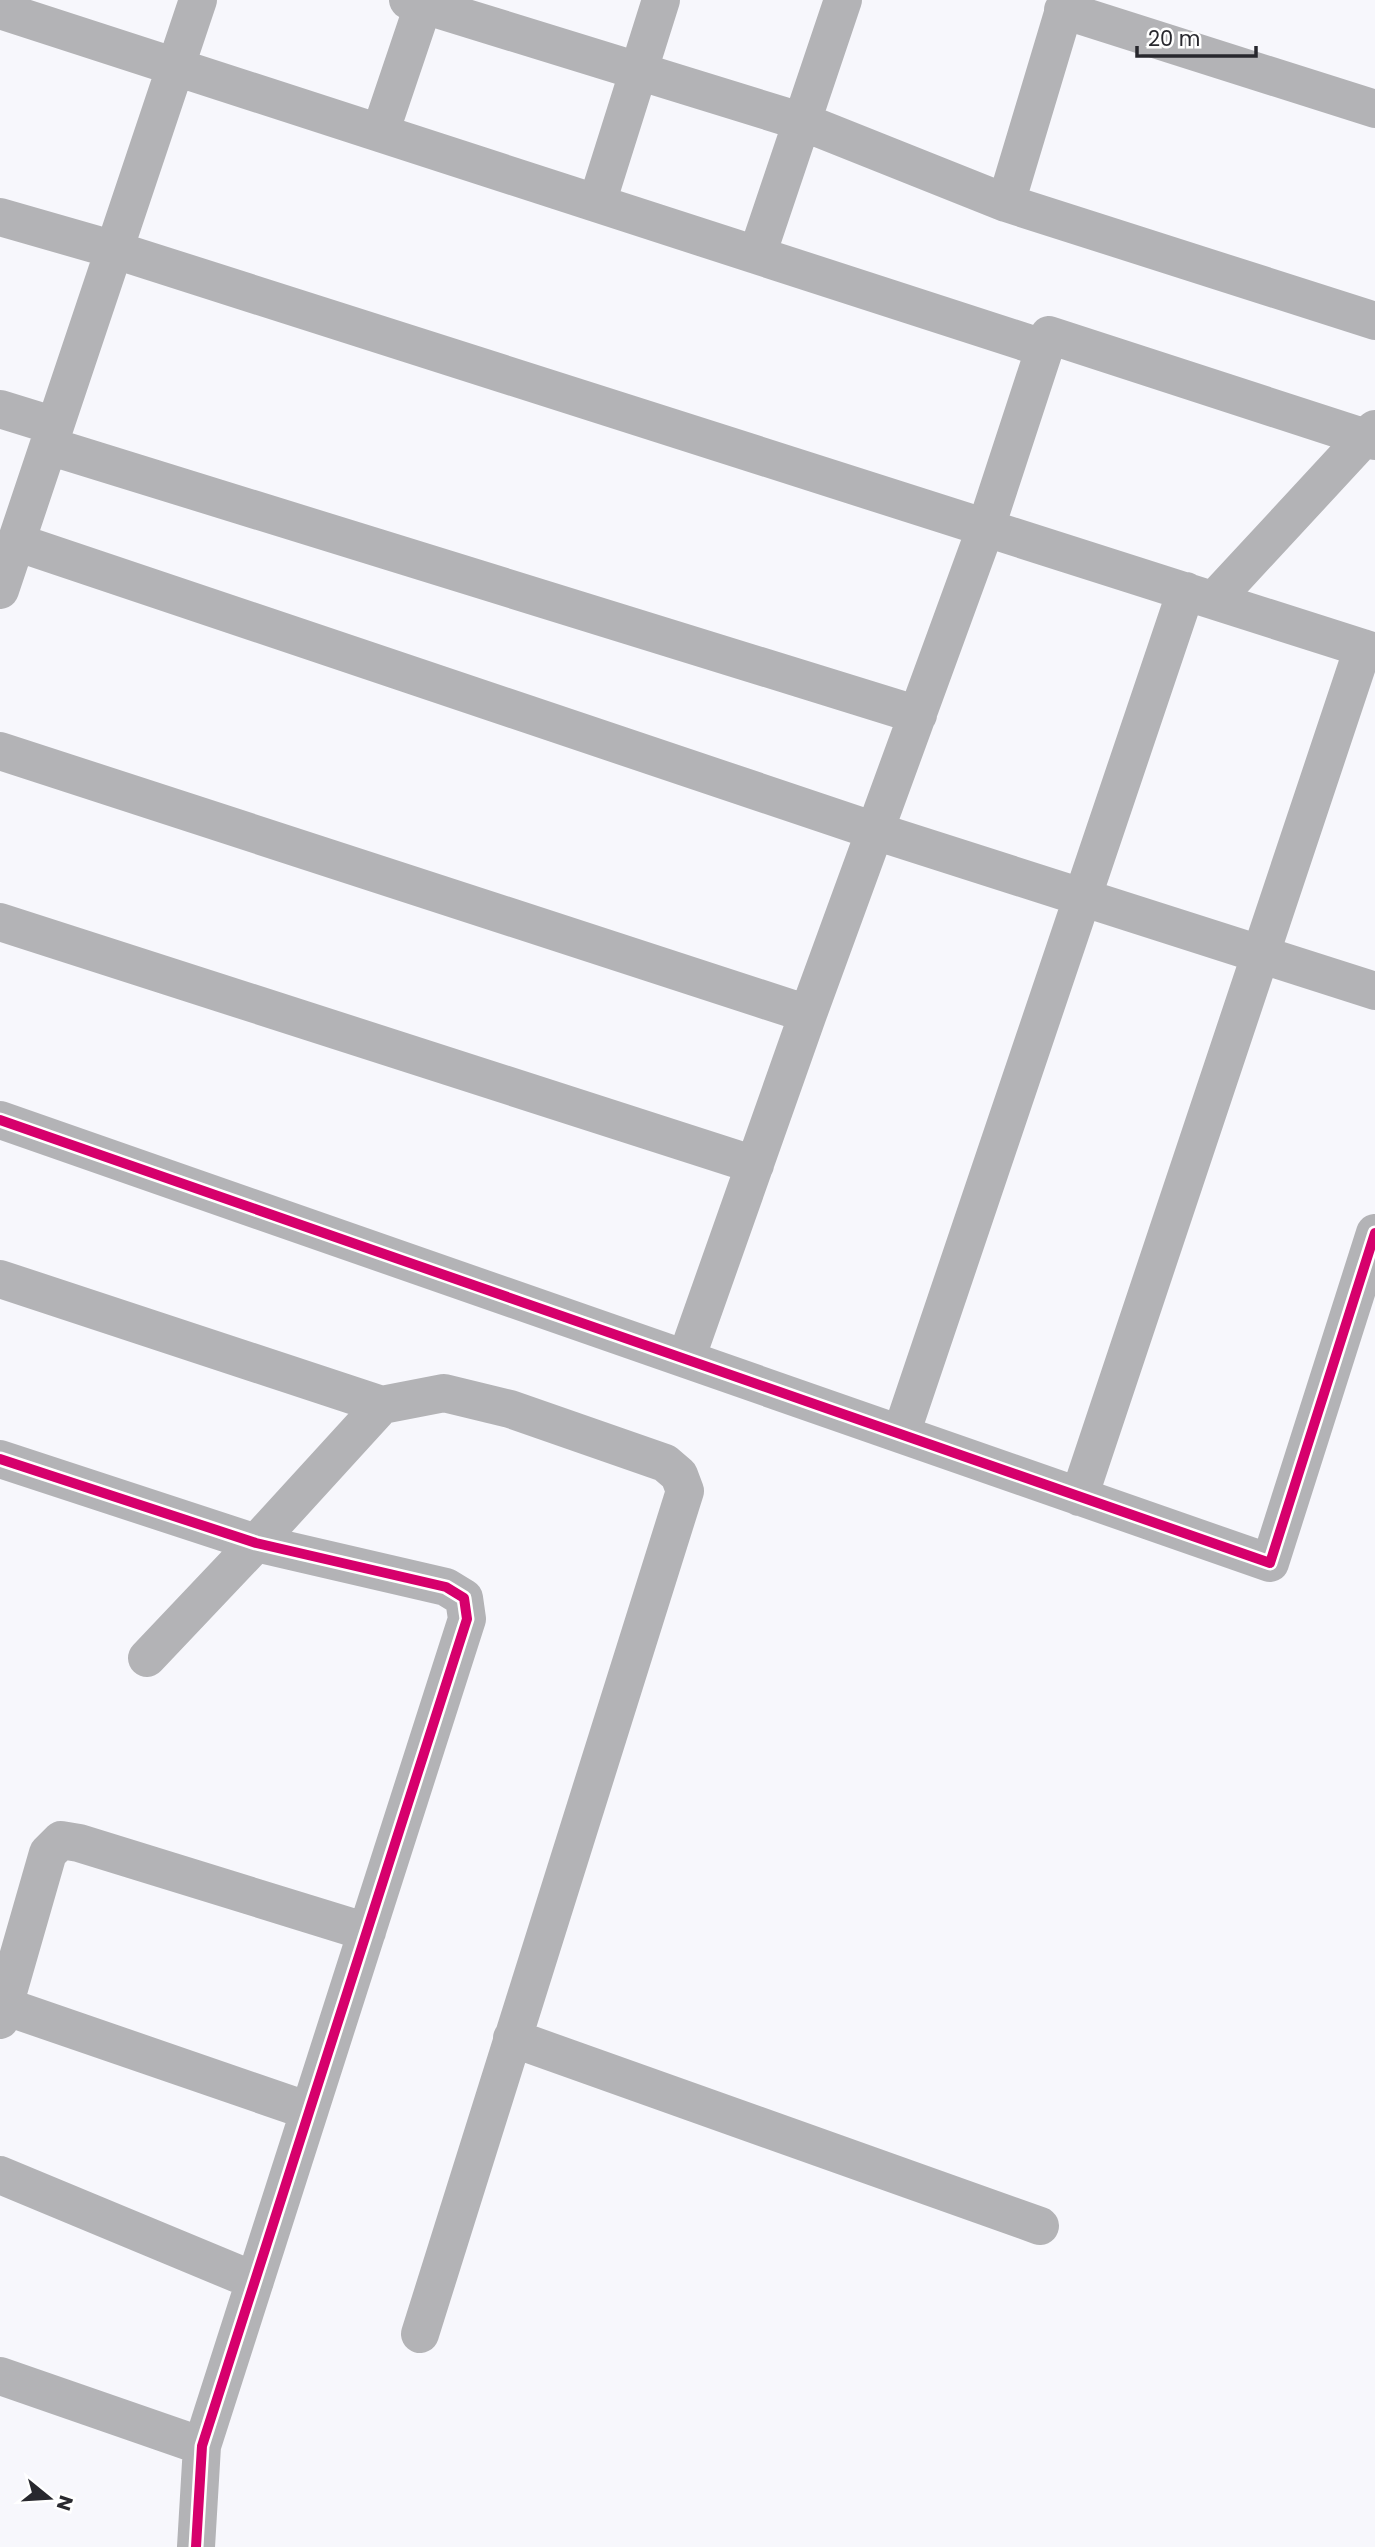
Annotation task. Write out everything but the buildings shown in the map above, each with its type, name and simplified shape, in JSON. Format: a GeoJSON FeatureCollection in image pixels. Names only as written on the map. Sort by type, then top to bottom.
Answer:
{"type":"FeatureCollection","features":[{"type":"Feature","properties":{"kind":"street"},"geometry":{"type":"LineString","coordinates":[[0,590],[198,0]]}},
{"type":"Feature","properties":{"kind":"street"},"geometry":{"type":"LineString","coordinates":[[597,203],[661,0]]}},
{"type":"Feature","properties":{"kind":"street"},"geometry":{"type":"LineString","coordinates":[[757,255],[843,0]]}},
{"type":"Feature","properties":{"kind":"street"},"geometry":{"type":"LineString","coordinates":[[380,133],[419,2],[803,122],[1006,203],[1375,321]]}},
{"type":"Feature","properties":{"kind":"street"},"geometry":{"type":"LineString","coordinates":[[1006,203],[1065,5],[1375,109]]}},
{"type":"Feature","properties":{"kind":"street"},"geometry":{"type":"LineString","coordinates":[[0,10],[1043,348]]}},
{"type":"Feature","properties":{"kind":"street"},"geometry":{"type":"LineString","coordinates":[[0,217],[115,250],[1369,650],[1261,954],[1079,1497]]}},
{"type":"Feature","properties":{"kind":"street"},"geometry":{"type":"LineString","coordinates":[[686,1359],[808,1014],[986,527],[1049,335],[1371,436],[1200,595],[1082,899],[901,1434]]}},
{"type":"Feature","properties":{"kind":"street"},"geometry":{"type":"LineString","coordinates":[[0,409],[52,436],[918,715]]}},
{"type":"Feature","properties":{"kind":"street"},"geometry":{"type":"LineString","coordinates":[[16,542],[875,831],[1375,991]]}},
{"type":"Feature","properties":{"kind":"street"},"geometry":{"type":"LineString","coordinates":[[0,751],[808,1014]]}},
{"type":"Feature","properties":{"kind":"street"},"geometry":{"type":"LineString","coordinates":[[0,922],[755,1164]]}},
{"type":"Feature","properties":{"kind":"street"},"geometry":{"type":"LineString","coordinates":[[0,1120],[1270,1563],[1375,1233]]}},
{"type":"Feature","properties":{"kind":"street"},"geometry":{"type":"LineString","coordinates":[[0,1279],[382,1405],[444,1393],[510,1409],[665,1463],[679,1475],[685,1491],[420,2334]]}},
{"type":"Feature","properties":{"kind":"street"},"geometry":{"type":"LineString","coordinates":[[148,1658],[382,1405]]}},
{"type":"Feature","properties":{"kind":"street"},"geometry":{"type":"LineString","coordinates":[[0,1459],[256,1543],[446,1587],[464,1598],[467,1619],[202,2446],[196,2547]]}},
{"type":"Feature","properties":{"kind":"street"},"geometry":{"type":"LineString","coordinates":[[309,2111],[2,2013],[48,1853],[61,1840],[79,1843],[367,1932]]}},
{"type":"Feature","properties":{"kind":"street"},"geometry":{"type":"LineString","coordinates":[[512,2038],[1040,2226]]}},
{"type":"Feature","properties":{"kind":"street"},"geometry":{"type":"LineString","coordinates":[[0,2175],[255,2281]]}},
{"type":"Feature","properties":{"kind":"street"},"geometry":{"type":"LineString","coordinates":[[0,2376],[202,2446]]}},
{"type":"Feature","properties":{"kind":"cycle path"},"geometry":{"type":"LineString","coordinates":[[0,1120],[1270,1563],[1375,1233]]}},
{"type":"Feature","properties":{"kind":"cycle path"},"geometry":{"type":"LineString","coordinates":[[0,1459],[256,1543],[446,1587],[464,1598],[467,1619],[202,2446],[196,2547]]}}]}
